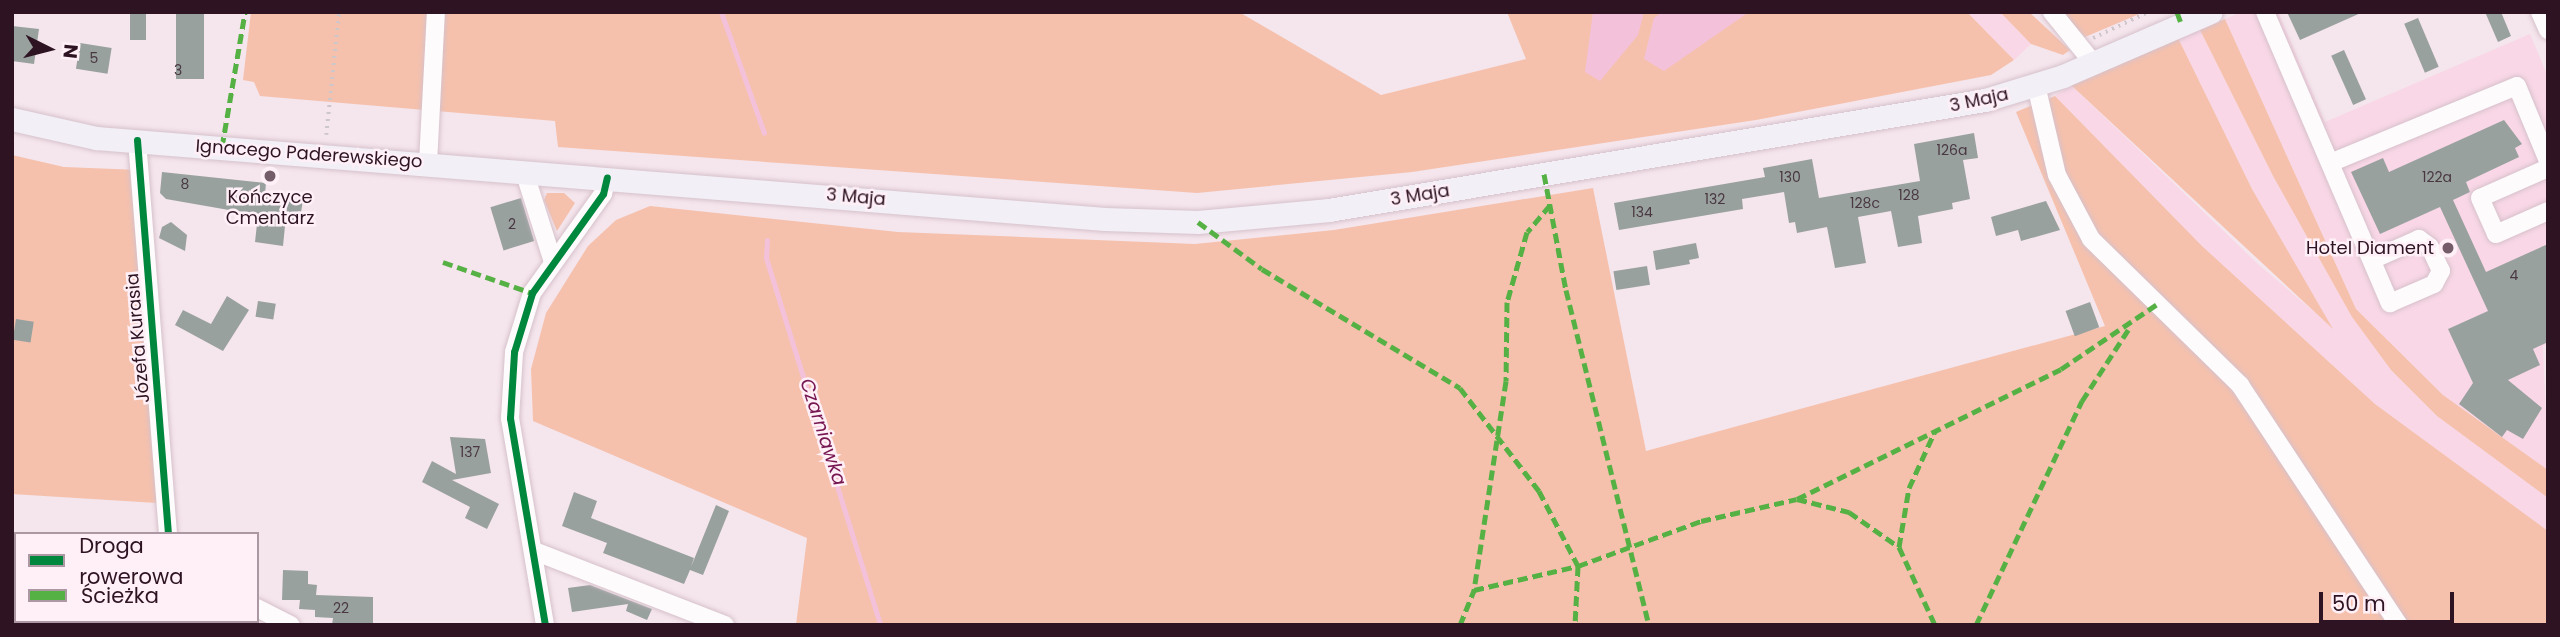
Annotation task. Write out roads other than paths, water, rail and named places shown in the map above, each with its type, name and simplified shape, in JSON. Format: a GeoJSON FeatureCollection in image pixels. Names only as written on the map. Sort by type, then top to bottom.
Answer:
{"type":"FeatureCollection","features":[{"type":"Feature","properties":{"kind":"main road","name":"3 Maja"},"geometry":{"type":"LineString","coordinates":[[607,177],[1105,219],[1257,218],[1955,105],[2036,85],[2094,64],[2211,12]]}},
{"type":"Feature","properties":{"kind":"main road","name":"Ignacego Paderewskiego"},"geometry":{"type":"LineString","coordinates":[[12,119],[71,135],[607,177]]}},
{"type":"Feature","properties":{"kind":"street"},"geometry":{"type":"LineString","coordinates":[[428,163],[436,12]]}},
{"type":"Feature","properties":{"kind":"street"},"geometry":{"type":"LineString","coordinates":[[2052,12],[2081,44],[2094,64]]}},
{"type":"Feature","properties":{"kind":"street"},"geometry":{"type":"LineString","coordinates":[[2265,12],[2372,260]]}},
{"type":"Feature","properties":{"kind":"street"},"geometry":{"type":"LineString","coordinates":[[2540,12],[2548,30]]}},
{"type":"Feature","properties":{"kind":"street"},"geometry":{"type":"LineString","coordinates":[[2036,85],[2057,175],[2091,239],[2240,384],[2399,625]]}},
{"type":"Feature","properties":{"kind":"street"},"geometry":{"type":"LineString","coordinates":[[2330,163],[2517,86],[2548,161]]}},
{"type":"Feature","properties":{"kind":"street","name":"Józefa Kurasia"},"geometry":{"type":"LineString","coordinates":[[136,141],[168,532]]}},
{"type":"Feature","properties":{"kind":"street"},"geometry":{"type":"LineString","coordinates":[[2548,168],[2480,198],[2496,234],[2548,211]]}},
{"type":"Feature","properties":{"kind":"street"},"geometry":{"type":"LineString","coordinates":[[524,171],[552,262]]}},
{"type":"Feature","properties":{"kind":"street"},"geometry":{"type":"LineString","coordinates":[[545,625],[509,397],[524,309],[552,262],[598,203],[607,177]]}},
{"type":"Feature","properties":{"kind":"street"},"geometry":{"type":"LineString","coordinates":[[534,551],[725,625]]}},
{"type":"Feature","properties":{"kind":"street"},"geometry":{"type":"LineString","coordinates":[[259,609],[291,625]]}},
{"type":"Feature","properties":{"kind":"waterway","name":"Czarniawka"},"geometry":{"type":"LineString","coordinates":[[721,12],[764,133]]}},
{"type":"Feature","properties":{"kind":"waterway","name":"Czarniawka"},"geometry":{"type":"LineString","coordinates":[[767,240],[766,258],[880,625]]}},
{"type":"Feature","properties":{"kind":"place","name":"Kończyce Cmentarz"},"geometry":{"type":"Point","coordinates":[270,176]}},
{"type":"Feature","properties":{"kind":"place","name":"Hotel Diament"},"geometry":{"type":"Point","coordinates":[2448,248]}}]}
